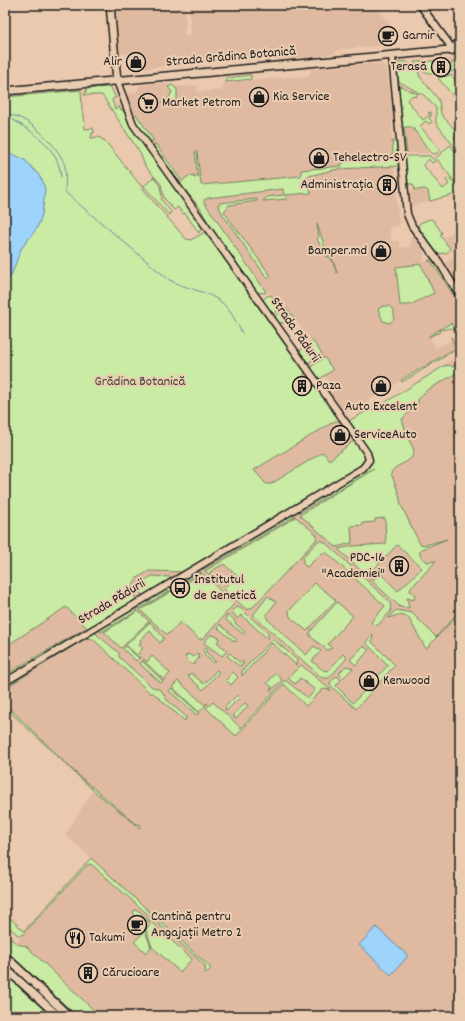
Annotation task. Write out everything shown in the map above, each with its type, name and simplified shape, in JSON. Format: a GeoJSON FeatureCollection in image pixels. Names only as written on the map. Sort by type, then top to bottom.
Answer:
{"type":"FeatureCollection","features":[{"type":"Feature","properties":{"kind":"main road","name":"Strada Pădurii"},"geometry":{"type":"LineString","coordinates":[[110,5],[117,81]]}},
{"type":"Feature","properties":{"kind":"main road"},"geometry":{"type":"LineString","coordinates":[[451,51],[460,41]]}},
{"type":"Feature","properties":{"kind":"main road","name":"Strada Grădina Botanică"},"geometry":{"type":"LineString","coordinates":[[5,90],[460,49]]}},
{"type":"Feature","properties":{"kind":"main road"},"geometry":{"type":"LineString","coordinates":[[5,956],[69,1016]]}},
{"type":"Feature","properties":{"kind":"main road"},"geometry":{"type":"LineString","coordinates":[[5,968],[58,1016]]}},
{"type":"Feature","properties":{"kind":"street"},"geometry":{"type":"LineString","coordinates":[[420,5],[449,44],[451,51]]}},
{"type":"Feature","properties":{"kind":"street"},"geometry":{"type":"LineString","coordinates":[[392,56],[407,214],[412,226],[439,262],[460,296]]}},
{"type":"Feature","properties":{"kind":"street","name":"Strada Pădurii"},"geometry":{"type":"LineString","coordinates":[[5,682],[358,471],[367,465],[369,460],[367,453],[358,440],[132,124],[117,81]]}},
{"type":"Feature","properties":{"kind":"shaded area"},"geometry":{"type":"Polygon","coordinates":[[[116,5],[184,5],[186,24],[184,32],[185,36],[191,35],[189,5],[375,5],[390,25],[398,44],[343,49],[336,51],[336,53],[312,57],[274,59],[274,56],[146,68],[145,55],[133,56],[131,53],[120,54],[116,5]]]}},
{"type":"Feature","properties":{"kind":"shaded area"},"geometry":{"type":"Polygon","coordinates":[[[439,59],[453,59],[455,63],[451,64],[452,70],[437,72],[435,61],[439,59]]]}},
{"type":"Feature","properties":{"kind":"shaded area"},"geometry":{"type":"Polygon","coordinates":[[[382,63],[387,69],[392,113],[392,137],[399,226],[390,227],[391,241],[399,241],[400,248],[409,247],[412,237],[418,236],[424,246],[423,262],[431,261],[460,305],[460,337],[451,323],[429,336],[436,348],[451,340],[456,348],[359,406],[342,414],[328,395],[335,390],[324,375],[331,370],[284,304],[279,307],[269,291],[266,292],[204,202],[195,200],[136,115],[133,117],[127,94],[135,93],[140,85],[164,83],[172,87],[197,85],[198,92],[223,90],[223,82],[306,76],[312,69],[382,63]]]}},
{"type":"Feature","properties":{"kind":"shaded area"},"geometry":{"type":"Polygon","coordinates":[[[404,127],[412,127],[415,129],[417,135],[431,153],[407,153],[404,127]]]}},
{"type":"Feature","properties":{"kind":"shaded area"},"geometry":{"type":"Polygon","coordinates":[[[425,189],[428,191],[430,201],[412,206],[410,191],[425,189]]]}},
{"type":"Feature","properties":{"kind":"shaded area"},"geometry":{"type":"Polygon","coordinates":[[[460,227],[460,289],[445,264],[455,256],[443,239],[460,227]]]}},
{"type":"Feature","properties":{"kind":"shaded area"},"geometry":{"type":"Polygon","coordinates":[[[459,356],[460,363],[452,367],[450,365],[443,365],[459,356]]]}},
{"type":"Feature","properties":{"kind":"shaded area"},"geometry":{"type":"Polygon","coordinates":[[[460,367],[460,1016],[100,1016],[26,946],[15,943],[91,858],[65,835],[93,790],[5,707],[5,620],[335,421],[341,421],[355,440],[460,367]]]}},
{"type":"Feature","properties":{"kind":"green space"},"geometry":{"type":"Polygon","coordinates":[[[434,60],[437,72],[451,70],[451,63],[455,63],[457,70],[437,74],[434,60]]]}},
{"type":"Feature","properties":{"kind":"green space"},"geometry":{"type":"Polygon","coordinates":[[[406,61],[418,71],[420,77],[439,100],[441,114],[457,132],[460,130],[454,137],[460,145],[460,154],[436,123],[436,108],[423,94],[398,81],[397,63],[406,61]]]}},
{"type":"Feature","properties":{"kind":"green space"},"geometry":{"type":"Polygon","coordinates":[[[433,61],[436,74],[424,72],[414,62],[433,61]]]}},
{"type":"Feature","properties":{"kind":"green space"},"geometry":{"type":"Polygon","coordinates":[[[251,75],[251,79],[226,82],[226,78],[251,75]]]}},
{"type":"Feature","properties":{"kind":"green space"},"geometry":{"type":"Polygon","coordinates":[[[451,75],[460,86],[460,104],[438,78],[451,75]]]}},
{"type":"Feature","properties":{"kind":"green space"},"geometry":{"type":"Polygon","coordinates":[[[172,85],[177,89],[177,100],[161,103],[168,99],[172,92],[168,87],[172,85]]]}},
{"type":"Feature","properties":{"kind":"green space"},"geometry":{"type":"Polygon","coordinates":[[[398,85],[418,94],[415,97],[413,95],[407,100],[423,120],[430,115],[428,113],[431,112],[431,116],[429,118],[432,122],[429,124],[426,121],[420,126],[440,150],[436,154],[431,153],[412,127],[404,127],[407,153],[403,152],[398,85]]]}},
{"type":"Feature","properties":{"kind":"green space"},"geometry":{"type":"Polygon","coordinates":[[[111,88],[116,98],[112,100],[115,109],[119,108],[118,105],[121,110],[123,110],[131,125],[202,227],[199,233],[185,213],[183,214],[178,207],[174,210],[164,198],[161,184],[145,166],[140,153],[102,95],[84,95],[87,89],[111,88]]]}},
{"type":"Feature","properties":{"kind":"green space","name":"Grădina Botanică"},"geometry":{"type":"Polygon","coordinates":[[[81,90],[85,129],[93,128],[94,133],[92,133],[91,138],[98,137],[105,141],[153,201],[186,239],[191,240],[205,232],[305,371],[304,376],[299,378],[304,386],[311,381],[341,421],[335,421],[254,470],[266,484],[271,484],[323,452],[329,460],[355,440],[367,459],[364,464],[185,572],[149,571],[136,579],[132,587],[136,600],[88,629],[66,607],[5,647],[5,97],[81,90]]]}},
{"type":"Feature","properties":{"kind":"green space"},"geometry":{"type":"Polygon","coordinates":[[[136,114],[154,141],[148,141],[133,118],[136,114]]]}},
{"type":"Feature","properties":{"kind":"green space"},"geometry":{"type":"Polygon","coordinates":[[[392,141],[397,143],[399,166],[338,169],[308,176],[306,178],[311,193],[285,195],[287,199],[263,201],[267,197],[284,195],[283,189],[208,198],[204,200],[266,292],[264,293],[256,292],[213,232],[200,208],[180,184],[187,177],[194,175],[194,178],[198,177],[195,152],[197,152],[201,185],[301,176],[301,170],[341,166],[341,164],[344,163],[343,159],[389,157],[393,153],[392,141]]]}},
{"type":"Feature","properties":{"kind":"green space"},"geometry":{"type":"Polygon","coordinates":[[[155,143],[181,180],[177,181],[153,148],[155,143]]]}},
{"type":"Feature","properties":{"kind":"green space"},"geometry":{"type":"Polygon","coordinates":[[[450,145],[460,158],[460,186],[454,181],[436,158],[450,145]]]}},
{"type":"Feature","properties":{"kind":"green space"},"geometry":{"type":"Polygon","coordinates":[[[403,156],[430,156],[435,161],[432,163],[429,159],[423,165],[443,189],[449,184],[446,180],[449,178],[460,188],[460,193],[430,201],[428,191],[425,189],[415,190],[413,184],[405,184],[403,156]]]}},
{"type":"Feature","properties":{"kind":"green space"},"geometry":{"type":"Polygon","coordinates":[[[154,177],[160,186],[161,199],[171,212],[169,215],[141,183],[144,186],[154,177]]]}},
{"type":"Feature","properties":{"kind":"green space"},"geometry":{"type":"Polygon","coordinates":[[[257,199],[257,201],[229,205],[224,212],[271,276],[267,278],[223,215],[218,205],[219,203],[257,199]]]}},
{"type":"Feature","properties":{"kind":"green space"},"geometry":{"type":"Polygon","coordinates":[[[430,219],[433,220],[442,233],[440,235],[450,249],[447,253],[436,254],[418,226],[420,223],[430,219]]]}},
{"type":"Feature","properties":{"kind":"green space"},"geometry":{"type":"Polygon","coordinates":[[[317,224],[328,256],[331,255],[337,273],[331,258],[326,256],[317,239],[319,237],[317,224]]]}},
{"type":"Feature","properties":{"kind":"green space"},"geometry":{"type":"Polygon","coordinates":[[[432,259],[436,261],[460,298],[460,305],[431,261],[428,261],[432,259]]]}},
{"type":"Feature","properties":{"kind":"green space"},"geometry":{"type":"Polygon","coordinates":[[[421,264],[434,293],[410,305],[400,305],[396,267],[421,264]]]}},
{"type":"Feature","properties":{"kind":"green space"},"geometry":{"type":"Polygon","coordinates":[[[271,295],[280,308],[273,314],[263,300],[267,296],[271,295]]]}},
{"type":"Feature","properties":{"kind":"green space"},"geometry":{"type":"Polygon","coordinates":[[[383,306],[389,306],[394,311],[394,319],[390,323],[383,321],[378,309],[383,306]]]}},
{"type":"Feature","properties":{"kind":"green space"},"geometry":{"type":"Polygon","coordinates":[[[286,308],[296,320],[284,323],[277,322],[274,317],[286,308]]]}},
{"type":"Feature","properties":{"kind":"green space"},"geometry":{"type":"Polygon","coordinates":[[[451,323],[460,338],[454,329],[441,329],[451,323]]]}},
{"type":"Feature","properties":{"kind":"green space"},"geometry":{"type":"Polygon","coordinates":[[[439,330],[440,332],[429,337],[429,336],[439,330]]]}},
{"type":"Feature","properties":{"kind":"green space"},"geometry":{"type":"Polygon","coordinates":[[[451,337],[457,349],[402,382],[401,380],[456,348],[451,337]]]}},
{"type":"Feature","properties":{"kind":"green space"},"geometry":{"type":"Polygon","coordinates":[[[312,340],[322,354],[306,364],[300,351],[312,340]]]}},
{"type":"Feature","properties":{"kind":"green space"},"geometry":{"type":"Polygon","coordinates":[[[324,357],[333,370],[318,380],[310,368],[324,357]]]}},
{"type":"Feature","properties":{"kind":"green space"},"geometry":{"type":"Polygon","coordinates":[[[460,363],[460,371],[426,391],[419,398],[417,405],[402,419],[407,436],[414,450],[413,455],[408,461],[393,469],[391,473],[399,494],[401,505],[420,544],[425,545],[447,539],[420,550],[420,556],[427,562],[436,561],[411,588],[410,591],[415,594],[414,600],[407,598],[409,608],[400,607],[372,581],[380,573],[398,591],[422,568],[397,545],[375,568],[377,571],[370,579],[338,549],[352,546],[386,544],[385,518],[375,519],[375,522],[363,523],[363,525],[351,526],[352,543],[336,547],[300,515],[374,469],[299,513],[300,508],[372,463],[372,456],[347,422],[370,409],[373,410],[444,366],[450,365],[452,367],[460,363]]]}},
{"type":"Feature","properties":{"kind":"green space"},"geometry":{"type":"Polygon","coordinates":[[[290,515],[295,516],[203,570],[204,566],[290,515]]]}},
{"type":"Feature","properties":{"kind":"green space"},"geometry":{"type":"Polygon","coordinates":[[[296,517],[317,535],[316,540],[252,608],[247,610],[214,580],[216,578],[225,587],[237,576],[224,564],[211,571],[211,575],[205,571],[296,517]]]}},
{"type":"Feature","properties":{"kind":"green space"},"geometry":{"type":"Polygon","coordinates":[[[318,541],[323,541],[329,546],[390,602],[391,611],[378,625],[375,626],[371,622],[385,606],[327,553],[322,553],[307,567],[303,564],[303,557],[318,541]]]}},
{"type":"Feature","properties":{"kind":"green space"},"geometry":{"type":"Polygon","coordinates":[[[197,571],[201,572],[184,582],[182,581],[197,571]]]}},
{"type":"Feature","properties":{"kind":"green space"},"geometry":{"type":"Polygon","coordinates":[[[202,573],[234,604],[203,639],[199,639],[180,622],[170,633],[166,634],[140,610],[175,589],[177,592],[184,588],[183,585],[202,573]]]}},
{"type":"Feature","properties":{"kind":"green space"},"geometry":{"type":"Polygon","coordinates":[[[152,576],[170,577],[171,579],[145,595],[141,594],[137,590],[138,584],[152,576]]]}},
{"type":"Feature","properties":{"kind":"green space"},"geometry":{"type":"Polygon","coordinates":[[[315,583],[336,600],[307,631],[290,617],[289,611],[315,583]]]}},
{"type":"Feature","properties":{"kind":"green space"},"geometry":{"type":"Polygon","coordinates":[[[172,587],[173,589],[139,609],[139,605],[164,589],[172,587]]]}},
{"type":"Feature","properties":{"kind":"green space"},"geometry":{"type":"Polygon","coordinates":[[[268,596],[276,602],[267,614],[267,619],[306,655],[314,646],[321,651],[312,661],[323,670],[328,671],[343,654],[347,658],[329,678],[322,678],[253,615],[268,596]]]}},
{"type":"Feature","properties":{"kind":"green space"},"geometry":{"type":"Polygon","coordinates":[[[337,602],[353,616],[328,644],[332,648],[327,650],[310,636],[310,632],[337,602]]]}},
{"type":"Feature","properties":{"kind":"green space"},"geometry":{"type":"Polygon","coordinates":[[[236,607],[240,608],[268,633],[268,639],[241,615],[237,619],[232,611],[236,607]]]}},
{"type":"Feature","properties":{"kind":"green space"},"geometry":{"type":"Polygon","coordinates":[[[133,608],[137,611],[101,632],[100,631],[100,628],[133,608]]]}},
{"type":"Feature","properties":{"kind":"green space"},"geometry":{"type":"Polygon","coordinates":[[[396,610],[412,613],[436,637],[460,610],[460,612],[426,649],[408,617],[398,615],[388,618],[396,610]]]}},
{"type":"Feature","properties":{"kind":"green space"},"geometry":{"type":"Polygon","coordinates":[[[138,611],[149,621],[121,648],[104,632],[138,611]]]}},
{"type":"Feature","properties":{"kind":"green space"},"geometry":{"type":"Polygon","coordinates":[[[226,616],[230,616],[245,632],[243,634],[226,620],[226,616]]]}},
{"type":"Feature","properties":{"kind":"green space"},"geometry":{"type":"Polygon","coordinates":[[[150,622],[164,638],[160,643],[150,631],[140,640],[141,642],[139,645],[143,648],[138,653],[141,656],[140,658],[126,645],[150,622]]]}},
{"type":"Feature","properties":{"kind":"green space"},"geometry":{"type":"Polygon","coordinates":[[[220,624],[237,640],[235,642],[218,628],[220,624]]]}},
{"type":"Feature","properties":{"kind":"green space"},"geometry":{"type":"Polygon","coordinates":[[[84,629],[86,631],[5,680],[5,675],[84,629]]]}},
{"type":"Feature","properties":{"kind":"green space"},"geometry":{"type":"Polygon","coordinates":[[[94,632],[119,653],[119,657],[152,687],[161,691],[166,699],[186,717],[185,721],[152,692],[151,694],[93,639],[86,638],[5,688],[5,684],[94,632]]]}},
{"type":"Feature","properties":{"kind":"green space"},"geometry":{"type":"Polygon","coordinates":[[[373,634],[372,642],[395,665],[356,709],[331,686],[330,682],[337,676],[341,680],[336,686],[353,703],[388,665],[366,642],[373,634]]]}},
{"type":"Feature","properties":{"kind":"green space"},"geometry":{"type":"Polygon","coordinates":[[[210,635],[220,638],[217,642],[227,651],[222,656],[204,643],[210,635]]]}},
{"type":"Feature","properties":{"kind":"green space"},"geometry":{"type":"Polygon","coordinates":[[[273,639],[297,660],[296,665],[272,643],[242,676],[242,671],[273,639]]]}},
{"type":"Feature","properties":{"kind":"green space"},"geometry":{"type":"Polygon","coordinates":[[[125,646],[139,658],[136,661],[123,649],[125,646]]]}},
{"type":"Feature","properties":{"kind":"green space"},"geometry":{"type":"Polygon","coordinates":[[[363,646],[369,650],[356,665],[350,660],[363,646]]]}},
{"type":"Feature","properties":{"kind":"green space"},"geometry":{"type":"Polygon","coordinates":[[[206,647],[208,649],[206,652],[216,662],[212,662],[205,655],[203,649],[206,647]]]}},
{"type":"Feature","properties":{"kind":"green space"},"geometry":{"type":"Polygon","coordinates":[[[198,653],[199,658],[193,665],[185,657],[188,654],[193,657],[198,653]]]}},
{"type":"Feature","properties":{"kind":"green space"},"geometry":{"type":"Polygon","coordinates":[[[230,653],[240,663],[243,661],[244,664],[239,666],[227,656],[230,653]]]}},
{"type":"Feature","properties":{"kind":"green space"},"geometry":{"type":"Polygon","coordinates":[[[152,656],[170,673],[164,680],[143,660],[144,659],[147,662],[152,656]]]}},
{"type":"Feature","properties":{"kind":"green space"},"geometry":{"type":"Polygon","coordinates":[[[142,661],[163,681],[161,683],[140,664],[142,661]]]}},
{"type":"Feature","properties":{"kind":"green space"},"geometry":{"type":"Polygon","coordinates":[[[301,665],[331,690],[323,689],[306,706],[284,684],[236,736],[206,708],[213,702],[241,728],[285,680],[308,698],[315,690],[300,678],[295,684],[288,678],[301,665]]]}},
{"type":"Feature","properties":{"kind":"green space"},"geometry":{"type":"Polygon","coordinates":[[[346,666],[353,668],[343,678],[339,673],[346,666]]]}},
{"type":"Feature","properties":{"kind":"green space"},"geometry":{"type":"Polygon","coordinates":[[[217,670],[219,672],[203,690],[188,676],[191,673],[204,684],[217,670]]]}},
{"type":"Feature","properties":{"kind":"green space"},"geometry":{"type":"Polygon","coordinates":[[[233,672],[238,677],[231,685],[226,680],[233,672]]]}},
{"type":"Feature","properties":{"kind":"green space"},"geometry":{"type":"Polygon","coordinates":[[[276,673],[282,680],[270,691],[272,687],[267,683],[276,673]]]}},
{"type":"Feature","properties":{"kind":"green space"},"geometry":{"type":"Polygon","coordinates":[[[178,681],[205,705],[208,703],[199,712],[172,687],[178,681]]]}},
{"type":"Feature","properties":{"kind":"green space"},"geometry":{"type":"Polygon","coordinates":[[[171,688],[199,713],[197,715],[169,691],[171,688]]]}},
{"type":"Feature","properties":{"kind":"green space"},"geometry":{"type":"Polygon","coordinates":[[[237,695],[239,698],[226,711],[225,707],[237,695]]]}},
{"type":"Feature","properties":{"kind":"green space"},"geometry":{"type":"Polygon","coordinates":[[[245,703],[248,706],[237,718],[234,718],[234,715],[245,703]]]}},
{"type":"Feature","properties":{"kind":"green space"},"geometry":{"type":"Polygon","coordinates":[[[5,704],[78,775],[135,823],[141,825],[140,828],[93,790],[5,707],[5,704]]]}},
{"type":"Feature","properties":{"kind":"green space"},"geometry":{"type":"Polygon","coordinates":[[[91,858],[211,968],[206,974],[205,966],[196,957],[91,864],[87,865],[22,935],[18,935],[5,924],[5,919],[8,916],[24,931],[91,858]]]}},
{"type":"Feature","properties":{"kind":"green space"},"geometry":{"type":"Polygon","coordinates":[[[135,910],[139,911],[192,959],[180,972],[152,947],[146,929],[151,924],[143,917],[140,920],[133,913],[135,910]]]}},
{"type":"Feature","properties":{"kind":"green space"},"geometry":{"type":"Polygon","coordinates":[[[145,931],[151,947],[146,953],[134,942],[145,931]]]}},
{"type":"Feature","properties":{"kind":"green space"},"geometry":{"type":"Polygon","coordinates":[[[5,934],[17,944],[26,946],[100,1016],[77,1016],[5,950],[5,934]]]}},
{"type":"Feature","properties":{"kind":"green space"},"geometry":{"type":"Polygon","coordinates":[[[5,960],[66,1016],[62,1016],[5,963],[5,960]]]}},
{"type":"Feature","properties":{"kind":"green space"},"geometry":{"type":"Polygon","coordinates":[[[5,974],[51,1016],[5,1016],[5,974]]]}},
{"type":"Feature","properties":{"kind":"water"},"geometry":{"type":"Polygon","coordinates":[[[12,154],[25,160],[38,174],[43,182],[45,190],[42,215],[37,228],[21,249],[11,276],[5,279],[5,155],[12,154]]]}},
{"type":"Feature","properties":{"kind":"water"},"geometry":{"type":"Polygon","coordinates":[[[376,927],[408,956],[391,975],[359,945],[376,927]]]}},
{"type":"Feature","properties":{"kind":"waterway"},"geometry":{"type":"LineString","coordinates":[[5,115],[13,115],[31,124],[55,147],[65,166],[65,191],[67,194],[168,279],[209,295],[221,302],[230,312],[242,333]]}},
{"type":"Feature","properties":{"kind":"waterway"},"geometry":{"type":"LineString","coordinates":[[5,119],[10,118],[27,129],[36,135],[50,149],[59,166],[61,177]]}},
{"type":"Feature","properties":{"kind":"waterway"},"geometry":{"type":"LineString","coordinates":[[5,973],[22,988]]}},
{"type":"Feature","properties":{"kind":"place","name":"Garnir"},"geometry":{"type":"Point","coordinates":[388,36]}},
{"type":"Feature","properties":{"kind":"place","name":"Alir"},"geometry":{"type":"Point","coordinates":[136,62]}},
{"type":"Feature","properties":{"kind":"place","name":"Terasă"},"geometry":{"type":"Point","coordinates":[441,67]}},
{"type":"Feature","properties":{"kind":"place","name":"Kia Service"},"geometry":{"type":"Point","coordinates":[259,97]}},
{"type":"Feature","properties":{"kind":"place","name":"Market Petrom"},"geometry":{"type":"Point","coordinates":[148,103]}},
{"type":"Feature","properties":{"kind":"place","name":"Tehelectro-SV"},"geometry":{"type":"Point","coordinates":[319,158]}},
{"type":"Feature","properties":{"kind":"place","name":"Administrația"},"geometry":{"type":"Point","coordinates":[387,185]}},
{"type":"Feature","properties":{"kind":"place","name":"Bamper.md"},"geometry":{"type":"Point","coordinates":[381,251]}},
{"type":"Feature","properties":{"kind":"place","name":"Paza"},"geometry":{"type":"Point","coordinates":[302,386]}},
{"type":"Feature","properties":{"kind":"place","name":"Auto Excelent"},"geometry":{"type":"Point","coordinates":[381,386]}},
{"type":"Feature","properties":{"kind":"place","name":"ServiceAuto"},"geometry":{"type":"Point","coordinates":[340,435]}},
{"type":"Feature","properties":{"kind":"place","name":"PDC-16 \"Academiei\""},"geometry":{"type":"Point","coordinates":[399,566]}},
{"type":"Feature","properties":{"kind":"place","name":"Institutul de Genetică"},"geometry":{"type":"Point","coordinates":[180,588]}},
{"type":"Feature","properties":{"kind":"place","name":"Kenwood"},"geometry":{"type":"Point","coordinates":[369,681]}},
{"type":"Feature","properties":{"kind":"place","name":"Cantină pentru Angajații Metro 2"},"geometry":{"type":"Point","coordinates":[137,925]}},
{"type":"Feature","properties":{"kind":"place","name":"Takumi"},"geometry":{"type":"Point","coordinates":[75,938]}},
{"type":"Feature","properties":{"kind":"place","name":"Cărucioare"},"geometry":{"type":"Point","coordinates":[88,973]}}]}
